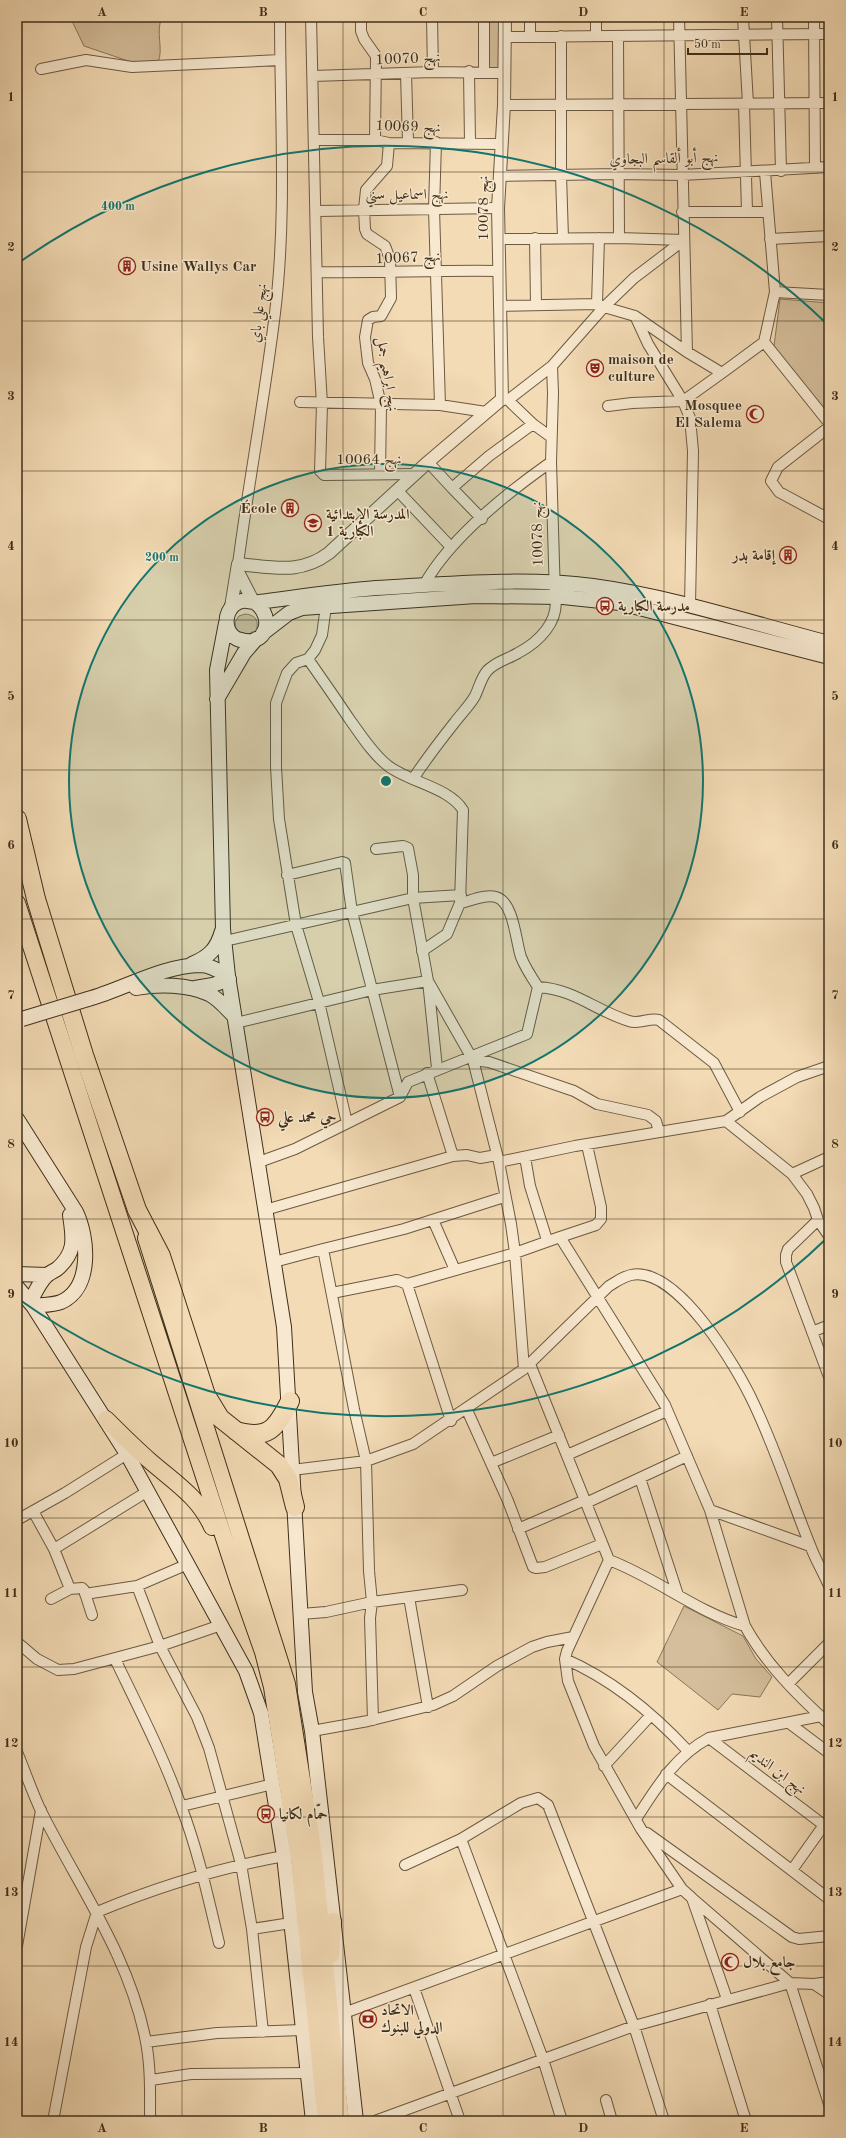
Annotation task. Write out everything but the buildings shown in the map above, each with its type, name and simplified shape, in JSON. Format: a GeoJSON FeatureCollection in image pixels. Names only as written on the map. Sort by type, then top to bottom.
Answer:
{"type":"FeatureCollection","features":[{"type":"Feature","properties":{"kind":"highway"},"geometry":{"type":"LineString","coordinates":[[17,820],[36,899],[84,1055],[137,1210],[161,1256],[206,1394],[220,1418],[234,1431],[279,1465],[288,1478],[295,1507]]}},
{"type":"Feature","properties":{"kind":"highway"},"geometry":{"type":"LineString","coordinates":[[234,1431],[251,1436],[262,1434],[272,1428],[280,1419],[290,1402]]}},
{"type":"Feature","properties":{"kind":"main road"},"geometry":{"type":"LineString","coordinates":[[356,2121],[312,1732],[305,1692],[292,1470],[290,1402],[284,1327],[265,1210],[259,1162],[228,977],[224,935],[217,670],[227,615],[231,607],[241,601],[255,602],[343,590],[476,582],[554,590],[624,591],[690,606],[829,643]]}},
{"type":"Feature","properties":{"kind":"main road"},"geometry":{"type":"LineString","coordinates":[[217,700],[244,653],[260,636],[288,613],[302,608],[326,606],[554,590],[620,603],[829,657]]}},
{"type":"Feature","properties":{"kind":"main road"},"geometry":{"type":"LineString","coordinates":[[226,624],[230,633],[237,639],[246,642],[260,636],[267,625],[267,616],[263,608],[255,602]]}},
{"type":"Feature","properties":{"kind":"main road"},"geometry":{"type":"LineString","coordinates":[[17,903],[238,1581],[263,1652],[272,1687],[299,1859],[326,2121]]}},
{"type":"Feature","properties":{"kind":"main road"},"geometry":{"type":"LineString","coordinates":[[186,967],[210,956],[224,935]]}},
{"type":"Feature","properties":{"kind":"main road"},"geometry":{"type":"LineString","coordinates":[[20,1021],[112,992],[161,972],[186,967],[207,966],[228,977]]}},
{"type":"Feature","properties":{"kind":"main road"},"geometry":{"type":"LineString","coordinates":[[192,989],[212,985],[228,977]]}},
{"type":"Feature","properties":{"kind":"main road"},"geometry":{"type":"LineString","coordinates":[[112,992],[160,986],[192,989],[214,997],[235,1019]]}},
{"type":"Feature","properties":{"kind":"main road"},"geometry":{"type":"LineString","coordinates":[[17,1119],[76,1212],[82,1228],[86,1255],[84,1269],[71,1294],[61,1302],[31,1304]]}},
{"type":"Feature","properties":{"kind":"main road"},"geometry":{"type":"LineString","coordinates":[[31,1304],[47,1275],[57,1269],[68,1256],[72,1246],[73,1233],[68,1201]]}},
{"type":"Feature","properties":{"kind":"main road"},"geometry":{"type":"LineString","coordinates":[[137,1210],[287,1684],[314,1856],[341,2121]]}},
{"type":"Feature","properties":{"kind":"main road"},"geometry":{"type":"LineString","coordinates":[[17,1274],[47,1275]]}},
{"type":"Feature","properties":{"kind":"main road"},"geometry":{"type":"LineString","coordinates":[[17,1287],[31,1304],[127,1454],[246,1671],[261,1714],[284,1856],[313,2121]]}},
{"type":"Feature","properties":{"kind":"main road"},"geometry":{"type":"LineString","coordinates":[[106,1419],[150,1461],[185,1488],[205,1511],[238,1581]]}},
{"type":"Feature","properties":{"kind":"main road"},"geometry":{"type":"LineString","coordinates":[[328,2004],[334,1921]]}},
{"type":"Feature","properties":{"kind":"street","name":"نهج علي باي"},"geometry":{"type":"LineString","coordinates":[[231,607],[275,312],[283,163],[280,17]]}},
{"type":"Feature","properties":{"kind":"street"},"geometry":{"type":"LineString","coordinates":[[311,17],[322,404]]}},
{"type":"Feature","properties":{"kind":"street"},"geometry":{"type":"LineString","coordinates":[[361,17],[361,31],[364,39],[376,56],[375,140]]}},
{"type":"Feature","properties":{"kind":"street"},"geometry":{"type":"LineString","coordinates":[[432,17],[433,72]]}},
{"type":"Feature","properties":{"kind":"street"},"geometry":{"type":"LineString","coordinates":[[484,17],[484,71]]}},
{"type":"Feature","properties":{"kind":"street","name":"نهج 10078"},"geometry":{"type":"LineString","coordinates":[[505,17],[504,105],[498,208],[499,306],[505,399]]}},
{"type":"Feature","properties":{"kind":"street"},"geometry":{"type":"LineString","coordinates":[[530,17],[530,36]]}},
{"type":"Feature","properties":{"kind":"street"},"geometry":{"type":"LineString","coordinates":[[596,17],[596,35]]}},
{"type":"Feature","properties":{"kind":"street"},"geometry":{"type":"LineString","coordinates":[[679,17],[682,212],[687,352]]}},
{"type":"Feature","properties":{"kind":"street"},"geometry":{"type":"LineString","coordinates":[[743,17],[746,104],[747,212]]}},
{"type":"Feature","properties":{"kind":"street"},"geometry":{"type":"LineString","coordinates":[[778,17],[781,171]]}},
{"type":"Feature","properties":{"kind":"street"},"geometry":{"type":"LineString","coordinates":[[814,17],[816,103],[815,168]]}},
{"type":"Feature","properties":{"kind":"street"},"geometry":{"type":"LineString","coordinates":[[505,37],[829,34]]}},
{"type":"Feature","properties":{"kind":"street"},"geometry":{"type":"LineString","coordinates":[[561,36],[561,175],[563,238]]}},
{"type":"Feature","properties":{"kind":"street"},"geometry":{"type":"LineString","coordinates":[[618,36],[619,238]]}},
{"type":"Feature","properties":{"kind":"street"},"geometry":{"type":"LineString","coordinates":[[41,69],[86,60],[132,67],[280,60]]}},
{"type":"Feature","properties":{"kind":"street"},"geometry":{"type":"LineString","coordinates":[[469,71],[470,143]]}},
{"type":"Feature","properties":{"kind":"street","name":"نهج 10070"},"geometry":{"type":"LineString","coordinates":[[313,76],[469,71],[504,73]]}},
{"type":"Feature","properties":{"kind":"street"},"geometry":{"type":"LineString","coordinates":[[406,73],[408,143]]}},
{"type":"Feature","properties":{"kind":"street"},"geometry":{"type":"LineString","coordinates":[[504,105],[829,103]]}},
{"type":"Feature","properties":{"kind":"street","name":"نهج 10069"},"geometry":{"type":"LineString","coordinates":[[314,140],[375,140],[390,143],[436,142],[501,144]]}},
{"type":"Feature","properties":{"kind":"street"},"geometry":{"type":"LineString","coordinates":[[436,142],[434,209],[440,405]]}},
{"type":"Feature","properties":{"kind":"street","name":"نهج ابراهيم جمل"},"geometry":{"type":"LineString","coordinates":[[380,474],[381,405],[375,379],[368,363],[365,337],[368,320],[373,317],[381,316],[391,298],[391,274],[390,259],[385,246],[368,234],[365,229],[364,209],[366,190],[387,166],[390,143]]}},
{"type":"Feature","properties":{"kind":"street","name":"نهج أبو ألقاسم البجاوي"},"geometry":{"type":"LineString","coordinates":[[499,176],[619,174],[682,175],[829,168]]}},
{"type":"Feature","properties":{"kind":"street"},"geometry":{"type":"LineString","coordinates":[[608,406],[632,403],[683,401],[764,342],[775,292],[767,212],[765,172]]}},
{"type":"Feature","properties":{"kind":"street","name":"نهج اسماعيل سني"},"geometry":{"type":"LineString","coordinates":[[317,210],[498,208]]}},
{"type":"Feature","properties":{"kind":"street"},"geometry":{"type":"LineString","coordinates":[[682,212],[767,212]]}},
{"type":"Feature","properties":{"kind":"street"},"geometry":{"type":"LineString","coordinates":[[770,239],[829,236]]}},
{"type":"Feature","properties":{"kind":"street"},"geometry":{"type":"LineString","coordinates":[[535,238],[536,305]]}},
{"type":"Feature","properties":{"kind":"street"},"geometry":{"type":"LineString","coordinates":[[599,238],[600,306]]}},
{"type":"Feature","properties":{"kind":"street"},"geometry":{"type":"LineString","coordinates":[[498,239],[619,238],[684,240]]}},
{"type":"Feature","properties":{"kind":"street"},"geometry":{"type":"LineString","coordinates":[[255,602],[238,568],[303,567],[316,563],[330,553],[398,492],[428,462],[486,412],[552,366],[600,306],[684,240]]}},
{"type":"Feature","properties":{"kind":"street","name":"نهج 10067"},"geometry":{"type":"LineString","coordinates":[[318,272],[391,274],[437,270],[499,271]]}},
{"type":"Feature","properties":{"kind":"street"},"geometry":{"type":"LineString","coordinates":[[775,292],[829,295]]}},
{"type":"Feature","properties":{"kind":"street"},"geometry":{"type":"LineString","coordinates":[[499,306],[600,306],[635,316],[687,352],[722,373]]}},
{"type":"Feature","properties":{"kind":"street"},"geometry":{"type":"LineString","coordinates":[[635,316],[648,344],[683,401],[690,418],[693,445],[692,564],[690,606]]}},
{"type":"Feature","properties":{"kind":"street"},"geometry":{"type":"LineString","coordinates":[[764,342],[829,423]]}},
{"type":"Feature","properties":{"kind":"street","name":"نهج 10078"},"geometry":{"type":"LineString","coordinates":[[413,779],[430,753],[475,696],[486,672],[497,663],[520,653],[532,644],[552,623],[557,606],[554,590],[551,462],[553,393],[552,366]]}},
{"type":"Feature","properties":{"kind":"street"},"geometry":{"type":"LineString","coordinates":[[505,399],[532,424],[551,437]]}},
{"type":"Feature","properties":{"kind":"street"},"geometry":{"type":"LineString","coordinates":[[300,402],[322,404],[440,405],[486,412]]}},
{"type":"Feature","properties":{"kind":"street","name":"نهج 10064"},"geometry":{"type":"LineString","coordinates":[[322,404],[322,473],[416,474]]}},
{"type":"Feature","properties":{"kind":"street"},"geometry":{"type":"LineString","coordinates":[[452,488],[489,456],[532,424]]}},
{"type":"Feature","properties":{"kind":"street"},"geometry":{"type":"LineString","coordinates":[[829,427],[778,467],[771,481],[779,492],[829,519]]}},
{"type":"Feature","properties":{"kind":"street"},"geometry":{"type":"LineString","coordinates":[[428,462],[482,519]]}},
{"type":"Feature","properties":{"kind":"street"},"geometry":{"type":"LineString","coordinates":[[424,585],[438,561],[451,547],[518,485],[551,462]]}},
{"type":"Feature","properties":{"kind":"street"},"geometry":{"type":"LineString","coordinates":[[398,492],[451,547]]}},
{"type":"Feature","properties":{"kind":"street"},"geometry":{"type":"LineString","coordinates":[[326,606],[322,635],[308,659],[296,663],[288,673],[276,703],[279,812],[287,875],[296,925],[319,1002],[347,1123]]}},
{"type":"Feature","properties":{"kind":"street"},"geometry":{"type":"LineString","coordinates":[[308,659],[371,748],[387,765],[403,775],[451,797],[459,803],[463,810],[460,899],[447,934],[422,952]]}},
{"type":"Feature","properties":{"kind":"street"},"geometry":{"type":"LineString","coordinates":[[376,849],[403,846],[408,848],[413,875],[413,898],[428,980],[438,1068]]}},
{"type":"Feature","properties":{"kind":"street"},"geometry":{"type":"LineString","coordinates":[[287,875],[344,862],[352,912],[400,1097]]}},
{"type":"Feature","properties":{"kind":"street"},"geometry":{"type":"LineString","coordinates":[[224,935],[296,925],[413,898],[460,899],[491,896],[501,900],[516,930],[523,961],[538,987],[527,1034],[473,1057],[438,1068],[408,1082],[400,1097],[295,1149],[259,1162]]}},
{"type":"Feature","properties":{"kind":"street"},"geometry":{"type":"LineString","coordinates":[[235,1019],[372,990],[428,980]]}},
{"type":"Feature","properties":{"kind":"street"},"geometry":{"type":"LineString","coordinates":[[428,980],[473,1057],[498,1159],[515,1253],[527,1367],[559,1435],[609,1560],[630,1568],[719,1618],[745,1626]]}},
{"type":"Feature","properties":{"kind":"street"},"geometry":{"type":"LineString","coordinates":[[538,987],[567,992],[634,1023],[651,1019],[659,1020],[714,1063],[740,1112]]}},
{"type":"Feature","properties":{"kind":"street"},"geometry":{"type":"LineString","coordinates":[[473,1057],[574,1091],[597,1104],[648,1115],[656,1121],[659,1132]]}},
{"type":"Feature","properties":{"kind":"street"},"geometry":{"type":"LineString","coordinates":[[265,1210],[453,1156],[467,1155],[480,1158],[498,1159],[525,1158],[587,1145],[726,1121],[760,1097],[797,1077],[829,1066]]}},
{"type":"Feature","properties":{"kind":"street"},"geometry":{"type":"LineString","coordinates":[[427,1073],[453,1156]]}},
{"type":"Feature","properties":{"kind":"street"},"geometry":{"type":"LineString","coordinates":[[726,1121],[792,1174],[814,1208],[818,1220],[829,1236]]}},
{"type":"Feature","properties":{"kind":"street"},"geometry":{"type":"LineString","coordinates":[[332,1293],[397,1280],[407,1284],[515,1253],[547,1240],[596,1225],[601,1218],[601,1207],[587,1145]]}},
{"type":"Feature","properties":{"kind":"street"},"geometry":{"type":"LineString","coordinates":[[792,1174],[829,1157]]}},
{"type":"Feature","properties":{"kind":"street"},"geometry":{"type":"LineString","coordinates":[[525,1158],[530,1186],[547,1240]]}},
{"type":"Feature","properties":{"kind":"street"},"geometry":{"type":"LineString","coordinates":[[274,1262],[433,1220],[504,1197]]}},
{"type":"Feature","properties":{"kind":"street"},"geometry":{"type":"LineString","coordinates":[[433,1220],[455,1270]]}},
{"type":"Feature","properties":{"kind":"street"},"geometry":{"type":"LineString","coordinates":[[818,1220],[788,1249],[786,1254],[786,1262],[829,1377]]}},
{"type":"Feature","properties":{"kind":"street"},"geometry":{"type":"LineString","coordinates":[[560,1237],[668,1411],[710,1510],[745,1626],[756,1645],[774,1670],[829,1724]]}},
{"type":"Feature","properties":{"kind":"street"},"geometry":{"type":"LineString","coordinates":[[323,1249],[354,1409],[366,1461],[369,1571],[372,1602],[370,1618],[373,1720]]}},
{"type":"Feature","properties":{"kind":"street"},"geometry":{"type":"LineString","coordinates":[[292,1470],[366,1461],[413,1444],[451,1421],[527,1367],[597,1297],[620,1279],[632,1275],[648,1276],[662,1282],[693,1309],[712,1334],[754,1403],[810,1546],[829,1586]]}},
{"type":"Feature","properties":{"kind":"street"},"geometry":{"type":"LineString","coordinates":[[407,1284],[451,1421]]}},
{"type":"Feature","properties":{"kind":"street"},"geometry":{"type":"LineString","coordinates":[[812,1332],[829,1325]]}},
{"type":"Feature","properties":{"kind":"street"},"geometry":{"type":"LineString","coordinates":[[467,1410],[491,1463],[529,1560],[536,1568],[545,1567],[602,1544]]}},
{"type":"Feature","properties":{"kind":"street"},"geometry":{"type":"LineString","coordinates":[[567,1455],[668,1411]]}},
{"type":"Feature","properties":{"kind":"street"},"geometry":{"type":"LineString","coordinates":[[491,1463],[559,1435]]}},
{"type":"Feature","properties":{"kind":"street"},"geometry":{"type":"LineString","coordinates":[[17,1520],[127,1454]]}},
{"type":"Feature","properties":{"kind":"street"},"geometry":{"type":"LineString","coordinates":[[518,1529],[586,1502],[687,1456]]}},
{"type":"Feature","properties":{"kind":"street"},"geometry":{"type":"LineString","coordinates":[[640,1478],[678,1595]]}},
{"type":"Feature","properties":{"kind":"street"},"geometry":{"type":"LineString","coordinates":[[54,1549],[148,1491]]}},
{"type":"Feature","properties":{"kind":"street"},"geometry":{"type":"LineString","coordinates":[[710,1510],[810,1546]]}},
{"type":"Feature","properties":{"kind":"street"},"geometry":{"type":"LineString","coordinates":[[33,1511],[54,1549],[70,1589]]}},
{"type":"Feature","properties":{"kind":"street"},"geometry":{"type":"LineString","coordinates":[[609,1560],[573,1637],[565,1659],[568,1681],[604,1766],[641,1829],[682,1889],[790,1982],[829,2104]]}},
{"type":"Feature","properties":{"kind":"street"},"geometry":{"type":"LineString","coordinates":[[85,1594],[137,1586],[188,1564]]}},
{"type":"Feature","properties":{"kind":"street"},"geometry":{"type":"LineString","coordinates":[[137,1586],[160,1646],[197,1717],[209,1748],[241,1864],[252,1929],[263,2032]]}},
{"type":"Feature","properties":{"kind":"street"},"geometry":{"type":"LineString","coordinates":[[51,1599],[70,1589],[82,1588],[92,1615]]}},
{"type":"Feature","properties":{"kind":"street"},"geometry":{"type":"LineString","coordinates":[[301,1614],[326,1612],[372,1602],[462,1590]]}},
{"type":"Feature","properties":{"kind":"street"},"geometry":{"type":"LineString","coordinates":[[409,1597],[428,1706]]}},
{"type":"Feature","properties":{"kind":"street"},"geometry":{"type":"LineString","coordinates":[[17,1642],[37,1659],[58,1670],[74,1669],[160,1646],[221,1625]]}},
{"type":"Feature","properties":{"kind":"street"},"geometry":{"type":"LineString","coordinates":[[312,1732],[373,1720],[428,1706],[453,1696],[496,1666],[532,1647],[547,1642],[573,1637]]}},
{"type":"Feature","properties":{"kind":"street"},"geometry":{"type":"LineString","coordinates":[[788,1684],[829,1643]]}},
{"type":"Feature","properties":{"kind":"street"},"geometry":{"type":"LineString","coordinates":[[115,1659],[156,1746],[182,1806],[204,1875],[220,1943]]}},
{"type":"Feature","properties":{"kind":"street"},"geometry":{"type":"LineString","coordinates":[[565,1659],[609,1681],[631,1697],[688,1751]]}},
{"type":"Feature","properties":{"kind":"street"},"geometry":{"type":"LineString","coordinates":[[604,1766],[651,1715]]}},
{"type":"Feature","properties":{"kind":"street"},"geometry":{"type":"LineString","coordinates":[[636,1819],[666,1774],[688,1751],[709,1738],[821,1716]]}},
{"type":"Feature","properties":{"kind":"street"},"geometry":{"type":"LineString","coordinates":[[789,1723],[829,1753]]}},
{"type":"Feature","properties":{"kind":"street","name":"نهج ابن النديم"},"geometry":{"type":"LineString","coordinates":[[709,1738],[826,1827]]}},
{"type":"Feature","properties":{"kind":"street"},"geometry":{"type":"LineString","coordinates":[[17,1752],[41,1810],[109,1934],[135,2001],[146,2042],[151,2080],[150,2121]]}},
{"type":"Feature","properties":{"kind":"street"},"geometry":{"type":"LineString","coordinates":[[666,1774],[829,1899]]}},
{"type":"Feature","properties":{"kind":"street"},"geometry":{"type":"LineString","coordinates":[[182,1806],[273,1784]]}},
{"type":"Feature","properties":{"kind":"street"},"geometry":{"type":"LineString","coordinates":[[405,1865],[461,1839],[522,1802],[538,1798],[543,1801],[552,1812],[634,2026],[664,2121]]}},
{"type":"Feature","properties":{"kind":"street"},"geometry":{"type":"LineString","coordinates":[[17,1946],[41,1810]]}},
{"type":"Feature","properties":{"kind":"street"},"geometry":{"type":"LineString","coordinates":[[792,1870],[826,1827]]}},
{"type":"Feature","properties":{"kind":"street"},"geometry":{"type":"LineString","coordinates":[[641,1829],[792,1937],[799,1939],[829,1936]]}},
{"type":"Feature","properties":{"kind":"street"},"geometry":{"type":"LineString","coordinates":[[461,1839],[543,2059],[562,2121]]}},
{"type":"Feature","properties":{"kind":"street"},"geometry":{"type":"LineString","coordinates":[[97,1912],[151,1890],[241,1864],[284,1856]]}},
{"type":"Feature","properties":{"kind":"street"},"geometry":{"type":"LineString","coordinates":[[344,2013],[682,1889]]}},
{"type":"Feature","properties":{"kind":"street"},"geometry":{"type":"LineString","coordinates":[[692,1898],[727,1999]]}},
{"type":"Feature","properties":{"kind":"street"},"geometry":{"type":"LineString","coordinates":[[53,2121],[86,1947],[97,1912]]}},
{"type":"Feature","properties":{"kind":"street"},"geometry":{"type":"LineString","coordinates":[[252,1929],[292,1923]]}},
{"type":"Feature","properties":{"kind":"street"},"geometry":{"type":"LineString","coordinates":[[375,2121],[449,2092],[634,2026],[790,1982],[814,1984],[829,1982]]}},
{"type":"Feature","properties":{"kind":"street"},"geometry":{"type":"LineString","coordinates":[[814,1984],[829,1994]]}},
{"type":"Feature","properties":{"kind":"street"},"geometry":{"type":"LineString","coordinates":[[414,1988],[460,2121]]}},
{"type":"Feature","properties":{"kind":"street"},"geometry":{"type":"LineString","coordinates":[[710,2004],[746,2121]]}},
{"type":"Feature","properties":{"kind":"street"},"geometry":{"type":"LineString","coordinates":[[146,2042],[187,2036],[302,2030]]}},
{"type":"Feature","properties":{"kind":"street"},"geometry":{"type":"LineString","coordinates":[[151,2080],[190,2074],[308,2073]]}},
{"type":"Feature","properties":{"kind":"street"},"geometry":{"type":"LineString","coordinates":[[606,2100],[612,2121]]}},
{"type":"Feature","properties":{"kind":"shaded area"},"geometry":{"type":"Polygon","coordinates":[[[74,17],[162,17],[159,29],[160,57],[158,63],[143,66],[84,46],[73,23],[74,17]]]}},
{"type":"Feature","properties":{"kind":"shaded area"},"geometry":{"type":"Polygon","coordinates":[[[491,17],[500,17],[500,70],[491,70],[488,67],[489,19],[491,17]]]}},
{"type":"Feature","properties":{"kind":"shaded area"},"geometry":{"type":"Polygon","coordinates":[[[780,299],[829,303],[829,417],[823,416],[774,346],[780,299]]]}},
{"type":"Feature","properties":{"kind":"shaded area"},"geometry":{"type":"Polygon","coordinates":[[[245,614],[253,616],[256,619],[257,628],[253,636],[236,632],[235,622],[239,616],[245,614]]]}},
{"type":"Feature","properties":{"kind":"shaded area"},"geometry":{"type":"Polygon","coordinates":[[[684,1606],[743,1636],[756,1659],[772,1677],[760,1697],[732,1694],[718,1710],[657,1662],[684,1606]]]}},
{"type":"Feature","properties":{"kind":"place","name":"Usine Wallys Car"},"geometry":{"type":"Point","coordinates":[127,266]}},
{"type":"Feature","properties":{"kind":"place","name":"maison de culture"},"geometry":{"type":"Point","coordinates":[595,368]}},
{"type":"Feature","properties":{"kind":"place","name":"Mosquee El Salema"},"geometry":{"type":"Point","coordinates":[755,414]}},
{"type":"Feature","properties":{"kind":"place","name":"École"},"geometry":{"type":"Point","coordinates":[290,508]}},
{"type":"Feature","properties":{"kind":"place","name":"المدرسة الإبتدائية الكبارية 1"},"geometry":{"type":"Point","coordinates":[313,523]}},
{"type":"Feature","properties":{"kind":"place","name":"إقامة بدر"},"geometry":{"type":"Point","coordinates":[788,555]}},
{"type":"Feature","properties":{"kind":"place","name":"مدرسة الكبارية"},"geometry":{"type":"Point","coordinates":[605,606]}},
{"type":"Feature","properties":{"kind":"place","name":"حي محمد علي"},"geometry":{"type":"Point","coordinates":[265,1117]}},
{"type":"Feature","properties":{"kind":"place","name":"حمّام لكانيا"},"geometry":{"type":"Point","coordinates":[266,1814]}},
{"type":"Feature","properties":{"kind":"place","name":"جامع بلال"},"geometry":{"type":"Point","coordinates":[730,1962]}},
{"type":"Feature","properties":{"kind":"place","name":"الاتحاد الدولي للبنوك"},"geometry":{"type":"Point","coordinates":[368,2019]}}]}
